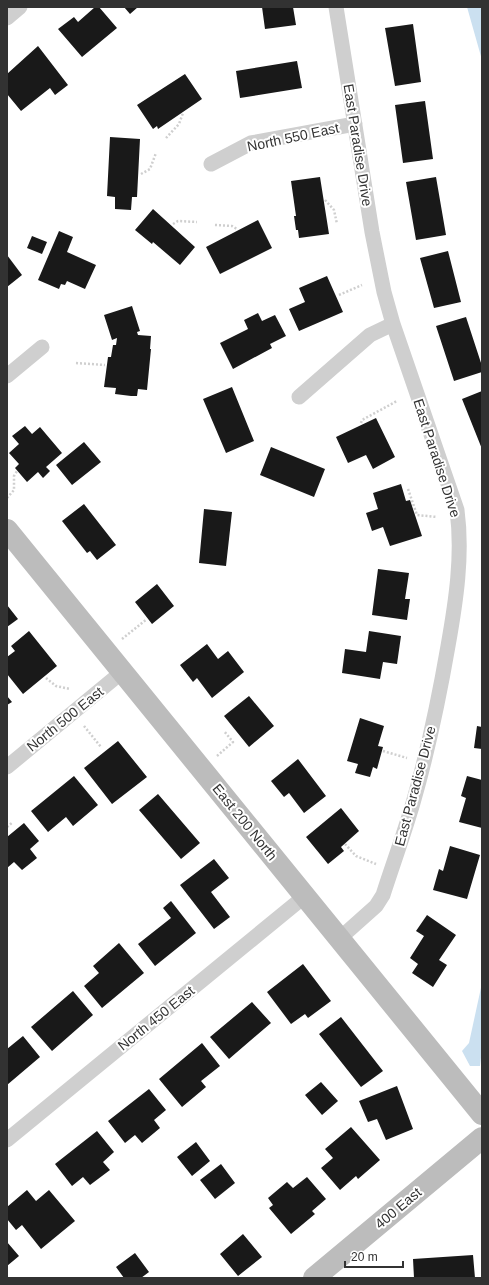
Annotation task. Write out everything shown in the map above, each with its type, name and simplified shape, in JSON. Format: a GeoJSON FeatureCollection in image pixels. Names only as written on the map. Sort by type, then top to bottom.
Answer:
{"type":"FeatureCollection","features":[{"type":"Feature","properties":{"kind":"street"},"geometry":{"type":"LineString","coordinates":[[7,17],[20,7]]}},
{"type":"Feature","properties":{"kind":"street","name":"East Paradise Drive"},"geometry":{"type":"LineString","coordinates":[[336,7],[373,236],[392,324],[457,510],[460,533],[458,570],[441,687],[413,803],[383,895],[376,906],[340,939]]}},
{"type":"Feature","properties":{"kind":"street","name":"North 550 East"},"geometry":{"type":"LineString","coordinates":[[211,164],[251,143],[355,124]]}},
{"type":"Feature","properties":{"kind":"street"},"geometry":{"type":"LineString","coordinates":[[299,397],[370,335],[392,324]]}},
{"type":"Feature","properties":{"kind":"street"},"geometry":{"type":"LineString","coordinates":[[7,376],[42,347]]}},
{"type":"Feature","properties":{"kind":"street","name":"East 200 North"},"geometry":{"type":"LineString","coordinates":[[7,530],[482,1114]]}},
{"type":"Feature","properties":{"kind":"street","name":"North 500 East"},"geometry":{"type":"LineString","coordinates":[[7,767],[122,672]]}},
{"type":"Feature","properties":{"kind":"street","name":"North 450 East"},"geometry":{"type":"LineString","coordinates":[[7,1140],[305,896]]}},
{"type":"Feature","properties":{"kind":"street","name":"400 East"},"geometry":{"type":"LineString","coordinates":[[314,1278],[482,1138]]}},
{"type":"Feature","properties":{"kind":"path"},"geometry":{"type":"LineString","coordinates":[[166,138],[179,124],[183,113]]}},
{"type":"Feature","properties":{"kind":"path"},"geometry":{"type":"LineString","coordinates":[[141,174],[150,169],[156,153]]}},
{"type":"Feature","properties":{"kind":"path"},"geometry":{"type":"LineString","coordinates":[[325,200],[334,210],[337,224]]}},
{"type":"Feature","properties":{"kind":"path"},"geometry":{"type":"LineString","coordinates":[[173,224],[178,221],[197,222]]}},
{"type":"Feature","properties":{"kind":"path"},"geometry":{"type":"LineString","coordinates":[[214,225],[232,226],[237,229]]}},
{"type":"Feature","properties":{"kind":"path"},"geometry":{"type":"LineString","coordinates":[[339,295],[362,285]]}},
{"type":"Feature","properties":{"kind":"path"},"geometry":{"type":"LineString","coordinates":[[76,363],[105,365]]}},
{"type":"Feature","properties":{"kind":"path"},"geometry":{"type":"LineString","coordinates":[[361,423],[362,420],[369,415],[397,401]]}},
{"type":"Feature","properties":{"kind":"path"},"geometry":{"type":"LineString","coordinates":[[7,498],[14,490],[14,476],[17,471]]}},
{"type":"Feature","properties":{"kind":"path"},"geometry":{"type":"LineString","coordinates":[[408,489],[417,515],[437,516]]}},
{"type":"Feature","properties":{"kind":"path"},"geometry":{"type":"LineString","coordinates":[[120,641],[147,619]]}},
{"type":"Feature","properties":{"kind":"path"},"geometry":{"type":"LineString","coordinates":[[46,678],[56,686],[70,689]]}},
{"type":"Feature","properties":{"kind":"path"},"geometry":{"type":"LineString","coordinates":[[73,712],[101,747]]}},
{"type":"Feature","properties":{"kind":"path"},"geometry":{"type":"LineString","coordinates":[[214,757],[233,742],[224,731]]}},
{"type":"Feature","properties":{"kind":"path"},"geometry":{"type":"LineString","coordinates":[[383,752],[407,758]]}},
{"type":"Feature","properties":{"kind":"path"},"geometry":{"type":"LineString","coordinates":[[7,827],[13,822]]}},
{"type":"Feature","properties":{"kind":"path"},"geometry":{"type":"LineString","coordinates":[[345,844],[356,856],[376,864]]}},
{"type":"Feature","properties":{"kind":"water"},"geometry":{"type":"Polygon","coordinates":[[[467,7],[482,7],[482,60],[467,7]]]}},
{"type":"Feature","properties":{"kind":"water"},"geometry":{"type":"Polygon","coordinates":[[[482,983],[482,1049],[480,1066],[470,1066],[462,1051],[469,1043],[482,983]]]}},
{"type":"Feature","properties":{"kind":"building"},"geometry":{"type":"Polygon","coordinates":[[[95,7],[99,7],[117,28],[82,57],[58,29],[74,17],[78,22],[95,7]]]}},
{"type":"Feature","properties":{"kind":"building"},"geometry":{"type":"Polygon","coordinates":[[[124,7],[138,7],[130,14],[124,7]]]}},
{"type":"Feature","properties":{"kind":"building"},"geometry":{"type":"Polygon","coordinates":[[[262,7],[293,7],[296,25],[265,29],[262,7]]]}},
{"type":"Feature","properties":{"kind":"building"},"geometry":{"type":"Polygon","coordinates":[[[413,24],[421,82],[395,86],[385,28],[413,24]]]}},
{"type":"Feature","properties":{"kind":"building"},"geometry":{"type":"Polygon","coordinates":[[[38,46],[68,85],[55,95],[50,88],[21,111],[7,94],[7,74],[38,46]]]}},
{"type":"Feature","properties":{"kind":"building"},"geometry":{"type":"Polygon","coordinates":[[[297,61],[302,88],[240,98],[236,71],[297,61]]]}},
{"type":"Feature","properties":{"kind":"building"},"geometry":{"type":"Polygon","coordinates":[[[185,74],[202,99],[158,129],[157,126],[153,129],[137,105],[185,74]]]}},
{"type":"Feature","properties":{"kind":"building"},"geometry":{"type":"Polygon","coordinates":[[[425,101],[433,159],[403,163],[395,105],[425,101]]]}},
{"type":"Feature","properties":{"kind":"building"},"geometry":{"type":"Polygon","coordinates":[[[110,137],[140,139],[137,197],[132,197],[131,210],[115,209],[115,197],[107,196],[110,137]]]}},
{"type":"Feature","properties":{"kind":"building"},"geometry":{"type":"Polygon","coordinates":[[[320,177],[329,234],[299,238],[294,216],[296,216],[291,181],[320,177]]]}},
{"type":"Feature","properties":{"kind":"building"},"geometry":{"type":"Polygon","coordinates":[[[436,177],[446,235],[416,240],[406,182],[436,177]]]}},
{"type":"Feature","properties":{"kind":"building"},"geometry":{"type":"Polygon","coordinates":[[[153,209],[195,247],[180,265],[153,242],[152,244],[135,230],[153,209]]]}},
{"type":"Feature","properties":{"kind":"building"},"geometry":{"type":"Polygon","coordinates":[[[258,220],[272,248],[220,274],[206,247],[258,220]]]}},
{"type":"Feature","properties":{"kind":"building"},"geometry":{"type":"Polygon","coordinates":[[[59,231],[73,237],[67,252],[96,265],[85,289],[67,281],[65,285],[61,284],[59,289],[38,280],[59,231]]]}},
{"type":"Feature","properties":{"kind":"building"},"geometry":{"type":"Polygon","coordinates":[[[32,236],[47,242],[42,254],[27,248],[32,236]]]}},
{"type":"Feature","properties":{"kind":"building"},"geometry":{"type":"Polygon","coordinates":[[[448,251],[461,302],[434,308],[420,258],[448,251]]]}},
{"type":"Feature","properties":{"kind":"building"},"geometry":{"type":"Polygon","coordinates":[[[7,255],[22,275],[7,287],[7,255]]]}},
{"type":"Feature","properties":{"kind":"building"},"geometry":{"type":"Polygon","coordinates":[[[327,276],[343,312],[299,331],[289,309],[305,302],[299,288],[327,276]]]}},
{"type":"Feature","properties":{"kind":"building"},"geometry":{"type":"Polygon","coordinates":[[[132,306],[140,331],[137,332],[138,335],[151,336],[147,390],[138,389],[137,396],[115,394],[116,388],[104,387],[108,357],[111,357],[113,345],[116,345],[117,338],[112,340],[104,315],[132,306]]]}},
{"type":"Feature","properties":{"kind":"building"},"geometry":{"type":"Polygon","coordinates":[[[258,313],[262,321],[275,315],[286,336],[270,344],[272,348],[233,369],[220,343],[248,329],[244,320],[258,313]]]}},
{"type":"Feature","properties":{"kind":"building"},"geometry":{"type":"Polygon","coordinates":[[[466,317],[482,366],[482,372],[454,381],[436,326],[466,317]]]}},
{"type":"Feature","properties":{"kind":"building"},"geometry":{"type":"Polygon","coordinates":[[[232,387],[254,441],[226,453],[203,399],[232,387]]]}},
{"type":"Feature","properties":{"kind":"building"},"geometry":{"type":"Polygon","coordinates":[[[482,391],[482,449],[462,399],[482,391]]]}},
{"type":"Feature","properties":{"kind":"building"},"geometry":{"type":"Polygon","coordinates":[[[376,418],[395,457],[373,469],[366,455],[348,463],[336,437],[376,418]]]}},
{"type":"Feature","properties":{"kind":"building"},"geometry":{"type":"Polygon","coordinates":[[[25,426],[32,434],[40,427],[62,453],[46,467],[50,471],[43,478],[38,472],[27,482],[15,468],[19,464],[9,453],[19,444],[12,436],[25,426]]]}},
{"type":"Feature","properties":{"kind":"building"},"geometry":{"type":"Polygon","coordinates":[[[84,442],[101,462],[72,485],[56,465],[84,442]]]}},
{"type":"Feature","properties":{"kind":"building"},"geometry":{"type":"Polygon","coordinates":[[[271,447],[325,469],[314,497],[260,475],[271,447]]]}},
{"type":"Feature","properties":{"kind":"building"},"geometry":{"type":"Polygon","coordinates":[[[401,484],[406,501],[410,500],[422,536],[390,546],[383,527],[372,531],[366,513],[378,509],[373,493],[401,484]]]}},
{"type":"Feature","properties":{"kind":"building"},"geometry":{"type":"Polygon","coordinates":[[[84,504],[116,545],[97,560],[90,551],[87,553],[62,521],[84,504]]]}},
{"type":"Feature","properties":{"kind":"building"},"geometry":{"type":"Polygon","coordinates":[[[204,509],[232,512],[226,566],[199,563],[204,509]]]}},
{"type":"Feature","properties":{"kind":"building"},"geometry":{"type":"Polygon","coordinates":[[[378,569],[409,573],[405,599],[410,599],[407,620],[372,615],[378,569]]]}},
{"type":"Feature","properties":{"kind":"building"},"geometry":{"type":"Polygon","coordinates":[[[157,584],[174,606],[152,624],[135,602],[157,584]]]}},
{"type":"Feature","properties":{"kind":"building"},"geometry":{"type":"Polygon","coordinates":[[[7,605],[18,619],[7,627],[7,605]]]}},
{"type":"Feature","properties":{"kind":"building"},"geometry":{"type":"Polygon","coordinates":[[[29,631],[57,666],[23,694],[7,674],[7,657],[15,651],[11,646],[29,631]]]}},
{"type":"Feature","properties":{"kind":"building"},"geometry":{"type":"Polygon","coordinates":[[[369,631],[401,636],[397,664],[383,662],[380,679],[342,673],[345,649],[366,652],[369,631]]]}},
{"type":"Feature","properties":{"kind":"building"},"geometry":{"type":"Polygon","coordinates":[[[207,644],[218,659],[228,651],[244,672],[212,698],[197,678],[193,682],[180,665],[207,644]]]}},
{"type":"Feature","properties":{"kind":"building"},"geometry":{"type":"Polygon","coordinates":[[[7,696],[12,702],[7,705],[7,696]]]}},
{"type":"Feature","properties":{"kind":"building"},"geometry":{"type":"Polygon","coordinates":[[[249,696],[274,726],[249,747],[224,716],[249,696]]]}},
{"type":"Feature","properties":{"kind":"building"},"geometry":{"type":"Polygon","coordinates":[[[360,718],[384,726],[378,746],[383,747],[377,769],[373,767],[370,777],[355,773],[358,764],[347,761],[360,718]]]}},
{"type":"Feature","properties":{"kind":"building"},"geometry":{"type":"Polygon","coordinates":[[[477,726],[482,727],[482,749],[474,748],[477,726]]]}},
{"type":"Feature","properties":{"kind":"building"},"geometry":{"type":"Polygon","coordinates":[[[118,741],[147,777],[112,804],[84,768],[118,741]]]}},
{"type":"Feature","properties":{"kind":"building"},"geometry":{"type":"Polygon","coordinates":[[[298,759],[326,796],[304,813],[289,793],[284,797],[271,781],[298,759]]]}},
{"type":"Feature","properties":{"kind":"building"},"geometry":{"type":"Polygon","coordinates":[[[74,776],[98,805],[73,826],[66,817],[48,832],[31,811],[74,776]]]}},
{"type":"Feature","properties":{"kind":"building"},"geometry":{"type":"Polygon","coordinates":[[[467,776],[482,780],[482,828],[459,822],[466,798],[461,796],[467,776]]]}},
{"type":"Feature","properties":{"kind":"building"},"geometry":{"type":"Polygon","coordinates":[[[158,794],[200,843],[181,859],[139,810],[158,794]]]}},
{"type":"Feature","properties":{"kind":"building"},"geometry":{"type":"Polygon","coordinates":[[[341,808],[359,831],[341,847],[344,851],[328,864],[306,837],[341,808]]]}},
{"type":"Feature","properties":{"kind":"building"},"geometry":{"type":"Polygon","coordinates":[[[24,823],[39,841],[30,849],[37,858],[22,870],[14,862],[7,868],[7,837],[24,823]]]}},
{"type":"Feature","properties":{"kind":"building"},"geometry":{"type":"Polygon","coordinates":[[[450,846],[480,855],[467,899],[433,890],[439,869],[443,871],[450,846]]]}},
{"type":"Feature","properties":{"kind":"building"},"geometry":{"type":"Polygon","coordinates":[[[214,859],[229,878],[211,892],[230,917],[214,929],[180,885],[214,859]]]}},
{"type":"Feature","properties":{"kind":"building"},"geometry":{"type":"Polygon","coordinates":[[[171,901],[196,933],[155,966],[138,944],[171,918],[163,908],[171,901]]]}},
{"type":"Feature","properties":{"kind":"building"},"geometry":{"type":"Polygon","coordinates":[[[427,915],[456,935],[439,960],[447,965],[433,987],[412,973],[418,964],[410,958],[424,936],[416,931],[427,915]]]}},
{"type":"Feature","properties":{"kind":"building"},"geometry":{"type":"Polygon","coordinates":[[[119,943],[144,973],[102,1008],[84,986],[99,973],[93,966],[119,943]]]}},
{"type":"Feature","properties":{"kind":"building"},"geometry":{"type":"Polygon","coordinates":[[[303,964],[331,1001],[308,1018],[305,1014],[291,1024],[267,992],[303,964]]]}},
{"type":"Feature","properties":{"kind":"building"},"geometry":{"type":"Polygon","coordinates":[[[73,991],[93,1015],[52,1051],[31,1027],[73,991]]]}},
{"type":"Feature","properties":{"kind":"building"},"geometry":{"type":"Polygon","coordinates":[[[252,1002],[271,1023],[229,1059],[210,1037],[252,1002]]]}},
{"type":"Feature","properties":{"kind":"building"},"geometry":{"type":"Polygon","coordinates":[[[341,1017],[383,1071],[361,1087],[319,1034],[341,1017]]]}},
{"type":"Feature","properties":{"kind":"building"},"geometry":{"type":"Polygon","coordinates":[[[23,1036],[40,1057],[7,1085],[7,1049],[23,1036]]]}},
{"type":"Feature","properties":{"kind":"building"},"geometry":{"type":"Polygon","coordinates":[[[202,1043],[220,1066],[201,1081],[206,1087],[182,1107],[159,1079],[202,1043]]]}},
{"type":"Feature","properties":{"kind":"building"},"geometry":{"type":"Polygon","coordinates":[[[321,1082],[338,1101],[322,1115],[305,1095],[321,1082]]]}},
{"type":"Feature","properties":{"kind":"building"},"geometry":{"type":"Polygon","coordinates":[[[397,1086],[413,1129],[386,1140],[377,1119],[368,1122],[359,1101],[397,1086]]]}},
{"type":"Feature","properties":{"kind":"building"},"geometry":{"type":"Polygon","coordinates":[[[149,1089],[166,1110],[154,1120],[160,1128],[142,1143],[135,1135],[125,1143],[108,1121],[149,1089]]]}},
{"type":"Feature","properties":{"kind":"building"},"geometry":{"type":"Polygon","coordinates":[[[351,1127],[380,1160],[358,1179],[356,1176],[340,1190],[321,1168],[333,1158],[325,1149],[351,1127]]]}},
{"type":"Feature","properties":{"kind":"building"},"geometry":{"type":"Polygon","coordinates":[[[97,1131],[114,1152],[103,1162],[110,1170],[90,1185],[83,1177],[72,1186],[55,1164],[97,1131]]]}},
{"type":"Feature","properties":{"kind":"building"},"geometry":{"type":"Polygon","coordinates":[[[196,1142],[210,1161],[192,1176],[177,1157],[196,1142]]]}},
{"type":"Feature","properties":{"kind":"building"},"geometry":{"type":"Polygon","coordinates":[[[221,1164],[235,1183],[215,1199],[200,1180],[221,1164]]]}},
{"type":"Feature","properties":{"kind":"building"},"geometry":{"type":"Polygon","coordinates":[[[307,1177],[326,1199],[312,1211],[315,1214],[291,1234],[269,1208],[273,1205],[268,1198],[287,1182],[293,1188],[307,1177]]]}},
{"type":"Feature","properties":{"kind":"building"},"geometry":{"type":"Polygon","coordinates":[[[27,1190],[36,1201],[49,1190],[75,1221],[41,1249],[22,1225],[16,1230],[7,1219],[7,1207],[27,1190]]]}},
{"type":"Feature","properties":{"kind":"building"},"geometry":{"type":"Polygon","coordinates":[[[243,1234],[262,1257],[238,1276],[220,1254],[243,1234]]]}},
{"type":"Feature","properties":{"kind":"building"},"geometry":{"type":"Polygon","coordinates":[[[7,1242],[19,1256],[7,1266],[7,1242]]]}},
{"type":"Feature","properties":{"kind":"building"},"geometry":{"type":"Polygon","coordinates":[[[135,1253],[149,1272],[141,1278],[124,1278],[116,1267],[135,1253]]]}},
{"type":"Feature","properties":{"kind":"building"},"geometry":{"type":"Polygon","coordinates":[[[473,1255],[475,1278],[414,1278],[413,1259],[473,1255]]]}}]}
